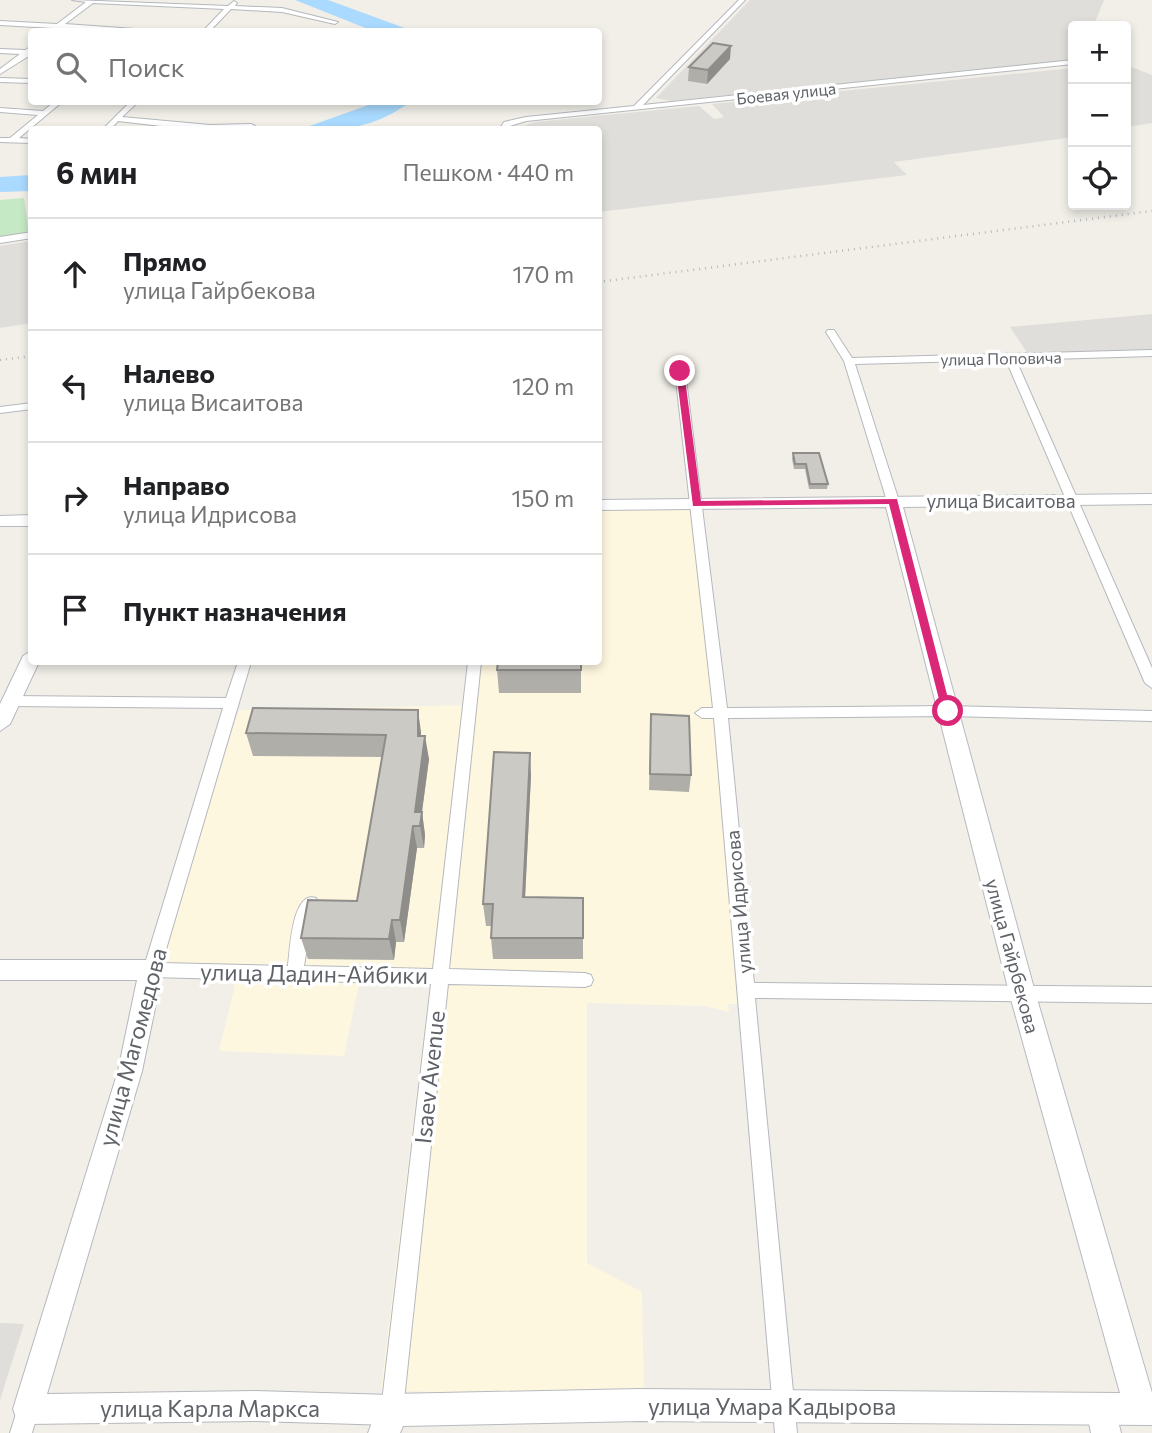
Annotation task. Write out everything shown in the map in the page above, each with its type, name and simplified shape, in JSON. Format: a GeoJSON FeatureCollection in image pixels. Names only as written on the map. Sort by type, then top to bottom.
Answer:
{"type":"FeatureCollection","features":[{"type":"Feature","properties":{"kind":"main road","name":"улица Висаитова"},"geometry":{"type":"LineString","coordinates":[[602,505],[1152,499]]}},
{"type":"Feature","properties":{"kind":"main road","name":"улица Гайрбекова"},"geometry":{"type":"LineString","coordinates":[[893,501],[1022,992],[1146,1408]]}},
{"type":"Feature","properties":{"kind":"main road"},"geometry":{"type":"LineString","coordinates":[[0,521],[28,520]]}},
{"type":"Feature","properties":{"kind":"main road","name":"улица Умара Кадырова"},"geometry":{"type":"LineString","coordinates":[[391,1425],[640,1405],[785,1420],[1103,1421],[1146,1408]]}},
{"type":"Feature","properties":{"kind":"street"},"geometry":{"type":"LineString","coordinates":[[75,0],[297,11],[335,22]]}},
{"type":"Feature","properties":{"kind":"street"},"geometry":{"type":"LineString","coordinates":[[57,28],[92,0]]}},
{"type":"Feature","properties":{"kind":"street"},"geometry":{"type":"LineString","coordinates":[[209,28],[236,0]]}},
{"type":"Feature","properties":{"kind":"street"},"geometry":{"type":"LineString","coordinates":[[635,109],[742,0]]}},
{"type":"Feature","properties":{"kind":"street"},"geometry":{"type":"LineString","coordinates":[[0,23],[98,28]]}},
{"type":"Feature","properties":{"kind":"street"},"geometry":{"type":"LineString","coordinates":[[0,51],[28,51]]}},
{"type":"Feature","properties":{"kind":"street"},"geometry":{"type":"LineString","coordinates":[[0,72],[28,52]]}},
{"type":"Feature","properties":{"kind":"street","name":"Боевая улица"},"geometry":{"type":"LineString","coordinates":[[505,126],[526,119],[1068,63]]}},
{"type":"Feature","properties":{"kind":"street"},"geometry":{"type":"LineString","coordinates":[[0,80],[28,81]]}},
{"type":"Feature","properties":{"kind":"street"},"geometry":{"type":"LineString","coordinates":[[29,126],[54,105]]}},
{"type":"Feature","properties":{"kind":"street"},"geometry":{"type":"LineString","coordinates":[[109,126],[131,105]]}},
{"type":"Feature","properties":{"kind":"street"},"geometry":{"type":"LineString","coordinates":[[0,110],[44,113]]}},
{"type":"Feature","properties":{"kind":"street"},"geometry":{"type":"LineString","coordinates":[[116,118],[198,126]]}},
{"type":"Feature","properties":{"kind":"street"},"geometry":{"type":"LineString","coordinates":[[12,140],[28,126]]}},
{"type":"Feature","properties":{"kind":"street"},"geometry":{"type":"LineString","coordinates":[[0,140],[28,141]]}},
{"type":"Feature","properties":{"kind":"street"},"geometry":{"type":"LineString","coordinates":[[0,240],[28,236]]}},
{"type":"Feature","properties":{"kind":"street"},"geometry":{"type":"LineString","coordinates":[[831,332],[849,361],[893,501]]}},
{"type":"Feature","properties":{"kind":"street","name":"улица Поповича"},"geometry":{"type":"LineString","coordinates":[[849,361],[1152,353]]}},
{"type":"Feature","properties":{"kind":"street"},"geometry":{"type":"LineString","coordinates":[[1010,358],[1152,683]]}},
{"type":"Feature","properties":{"kind":"street","name":"улица Идрисова"},"geometry":{"type":"LineString","coordinates":[[680,371],[721,713],[785,1420]]}},
{"type":"Feature","properties":{"kind":"street"},"geometry":{"type":"LineString","coordinates":[[0,411],[28,407]]}},
{"type":"Feature","properties":{"kind":"street"},"geometry":{"type":"LineString","coordinates":[[0,723],[28,664]]}},
{"type":"Feature","properties":{"kind":"street","name":"улица Магомедова"},"geometry":{"type":"LineString","coordinates":[[24,1421],[130,1071],[151,970],[243,665]]}},
{"type":"Feature","properties":{"kind":"street","name":"Isaev Avenue"},"geometry":{"type":"LineString","coordinates":[[391,1425],[475,665]]}},
{"type":"Feature","properties":{"kind":"street"},"geometry":{"type":"LineString","coordinates":[[10,701],[232,703]]}},
{"type":"Feature","properties":{"kind":"street"},"geometry":{"type":"LineString","coordinates":[[702,713],[948,711],[1152,716]]}},
{"type":"Feature","properties":{"kind":"street"},"geometry":{"type":"LineString","coordinates":[[295,973],[305,910],[310,903]]}},
{"type":"Feature","properties":{"kind":"street","name":"улица Дадин-Айбики"},"geometry":{"type":"LineString","coordinates":[[0,970],[151,970],[585,980]]}},
{"type":"Feature","properties":{"kind":"street"},"geometry":{"type":"LineString","coordinates":[[746,990],[1152,995]]}},
{"type":"Feature","properties":{"kind":"street","name":"улица Карла Маркса"},"geometry":{"type":"LineString","coordinates":[[24,1421],[255,1406],[391,1425]]}},
{"type":"Feature","properties":{"kind":"shaded area"},"geometry":{"type":"Polygon","coordinates":[[[750,0],[1104,0],[1095,21],[1068,21],[1068,61],[671,101],[656,98],[750,0]]]}},
{"type":"Feature","properties":{"kind":"shaded area"},"geometry":{"type":"Polygon","coordinates":[[[1131,67],[1152,75],[1152,123],[1131,126],[1131,67]]]}},
{"type":"Feature","properties":{"kind":"shaded area"},"geometry":{"type":"Polygon","coordinates":[[[1068,68],[1068,138],[894,162],[907,175],[602,212],[602,126],[523,126],[535,122],[699,106],[714,119],[724,117],[712,104],[1068,68]]]}},
{"type":"Feature","properties":{"kind":"shaded area"},"geometry":{"type":"Polygon","coordinates":[[[28,241],[28,323],[0,328],[0,246],[28,241]]]}},
{"type":"Feature","properties":{"kind":"shaded area"},"geometry":{"type":"Polygon","coordinates":[[[1152,314],[1152,351],[1028,354],[1010,327],[1152,314]]]}},
{"type":"Feature","properties":{"kind":"shaded area"},"geometry":{"type":"Polygon","coordinates":[[[699,499],[750,1004],[728,1004],[729,1012],[704,1006],[587,1003],[587,1263],[642,1292],[644,1400],[381,1390],[430,981],[360,979],[344,1056],[219,1051],[237,977],[152,975],[239,710],[473,705],[480,665],[602,665],[602,501],[699,499]]]}},
{"type":"Feature","properties":{"kind":"shaded area"},"geometry":{"type":"Polygon","coordinates":[[[0,1323],[24,1324],[0,1400],[0,1323]]]}},
{"type":"Feature","properties":{"kind":"green space"},"geometry":{"type":"Polygon","coordinates":[[[24,198],[28,233],[0,237],[0,200],[24,198]]]}},
{"type":"Feature","properties":{"kind":"water"},"geometry":{"type":"Polygon","coordinates":[[[295,0],[328,0],[405,28],[365,28],[295,0]]]}},
{"type":"Feature","properties":{"kind":"water"},"geometry":{"type":"Polygon","coordinates":[[[369,105],[405,105],[384,118],[358,126],[309,126],[369,105]]]}},
{"type":"Feature","properties":{"kind":"water"},"geometry":{"type":"Polygon","coordinates":[[[28,175],[28,191],[0,192],[0,177],[28,175]]]}},
{"type":"Feature","properties":{"kind":"building"},"geometry":{"type":"Polygon","coordinates":[[[713,43],[731,46],[708,70],[689,67],[713,43]]]}},
{"type":"Feature","properties":{"kind":"building"},"geometry":{"type":"Polygon","coordinates":[[[793,453],[819,453],[828,484],[810,484],[806,464],[795,464],[793,453]]]}},
{"type":"Feature","properties":{"kind":"building"},"geometry":{"type":"Polygon","coordinates":[[[498,665],[581,665],[581,670],[497,670],[498,665]]]}},
{"type":"Feature","properties":{"kind":"building"},"geometry":{"type":"Polygon","coordinates":[[[253,708],[418,710],[418,736],[425,736],[415,812],[422,812],[420,826],[413,826],[400,920],[392,920],[389,939],[301,938],[308,900],[357,901],[386,735],[246,733],[253,708]]]}},
{"type":"Feature","properties":{"kind":"building"},"geometry":{"type":"Polygon","coordinates":[[[651,714],[689,716],[691,775],[650,774],[651,714]]]}},
{"type":"Feature","properties":{"kind":"building"},"geometry":{"type":"Polygon","coordinates":[[[494,752],[530,753],[523,897],[583,898],[583,938],[491,938],[493,904],[483,904],[494,752]]]}},
{"type":"Feature","properties":{"kind":"railway"},"geometry":{"type":"LineString","coordinates":[[602,281],[1152,211]]}},
{"type":"Feature","properties":{"kind":"railway"},"geometry":{"type":"LineString","coordinates":[[0,360],[28,356]]}},
{"type":"Feature","properties":{"kind":"route"},"geometry":{"type":"LineString","coordinates":[[680,371],[696,504],[893,501],[948,711]]}}]}
